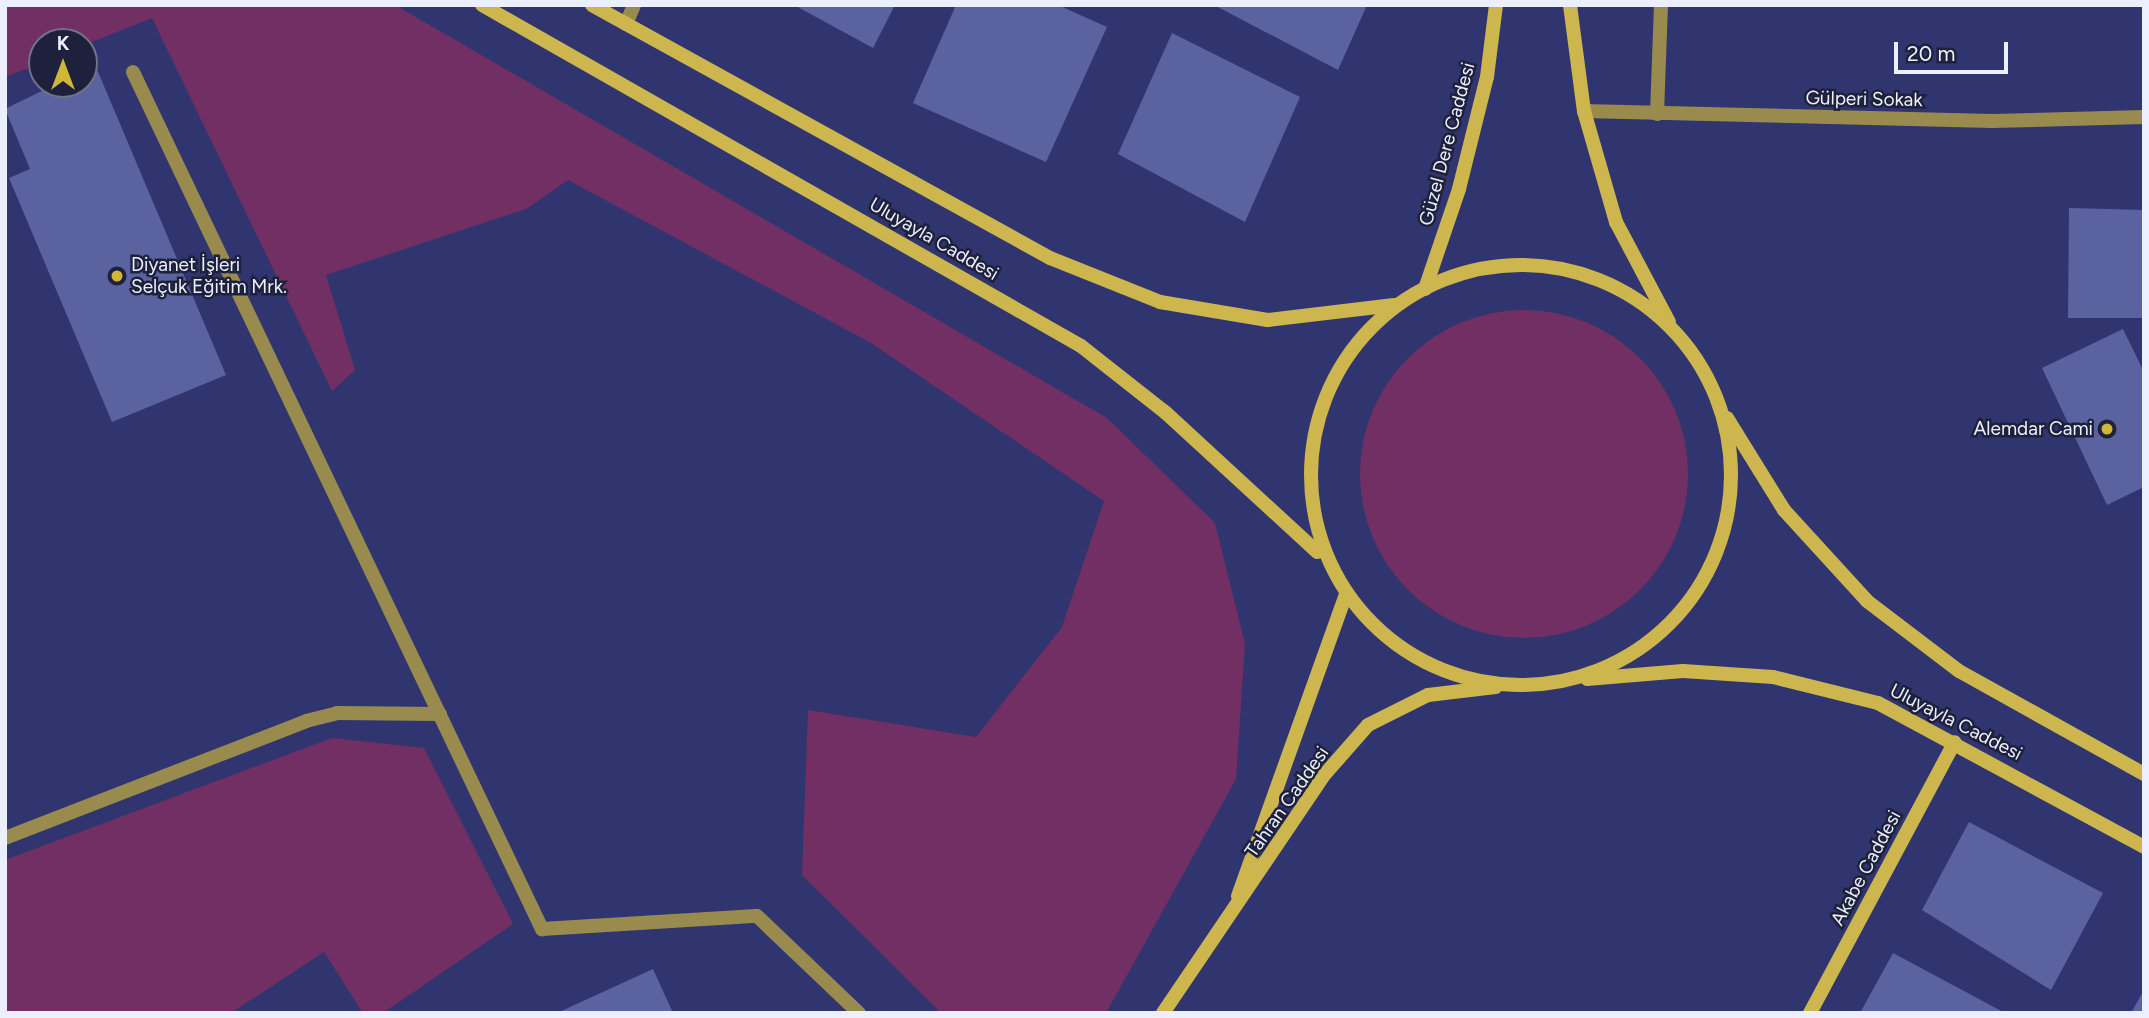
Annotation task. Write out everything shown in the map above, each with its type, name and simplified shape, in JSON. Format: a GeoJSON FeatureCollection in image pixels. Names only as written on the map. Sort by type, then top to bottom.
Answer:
{"type":"FeatureCollection","features":[{"type":"Feature","properties":{"kind":"main road","name":"Uluyayla Caddesi"},"geometry":{"type":"LineString","coordinates":[[482,5],[1081,346],[1166,412],[1327,561]]}},
{"type":"Feature","properties":{"kind":"main road","name":"Uluyayla Caddesi"},"geometry":{"type":"LineString","coordinates":[[592,5],[1049,258],[1160,302],[1268,320],[1395,304]]}},
{"type":"Feature","properties":{"kind":"main road","name":"Güzel Dere Caddesi"},"geometry":{"type":"LineString","coordinates":[[1425,289],[1465,164],[1496,5]]}},
{"type":"Feature","properties":{"kind":"main road"},"geometry":{"type":"LineString","coordinates":[[1570,5],[1584,111],[1616,222],[1672,326],[1702,365],[1723,410],[1784,510],[1867,601],[1959,671],[2144,774]]}},
{"type":"Feature","properties":{"kind":"main road"},"geometry":{"type":"LineString","coordinates":[[1508,685],[1449,673],[1391,642],[1346,594],[1314,538],[1309,478],[1316,420],[1339,366],[1395,304],[1449,276],[1508,264],[1568,269],[1624,290],[1672,326]]}},
{"type":"Feature","properties":{"kind":"main road"},"geometry":{"type":"LineString","coordinates":[[1568,680],[1625,659],[1672,622],[1708,574],[1729,518],[1732,458],[1723,410]]}},
{"type":"Feature","properties":{"kind":"main road","name":"Tahran Caddesi"},"geometry":{"type":"LineString","coordinates":[[1229,921],[1346,594]]}},
{"type":"Feature","properties":{"kind":"main road","name":"Uluyayla Caddesi"},"geometry":{"type":"LineString","coordinates":[[1508,685],[1683,671],[1773,677],[1878,703],[1955,742],[2144,846]]}},
{"type":"Feature","properties":{"kind":"main road","name":"Tahran Caddesi"},"geometry":{"type":"LineString","coordinates":[[1163,1013],[1229,921],[1325,774],[1368,725],[1428,695],[1508,685]]}},
{"type":"Feature","properties":{"kind":"main road","name":"Akabe Caddesi"},"geometry":{"type":"LineString","coordinates":[[1810,1013],[1955,742]]}},
{"type":"Feature","properties":{"kind":"street"},"geometry":{"type":"LineString","coordinates":[[626,24],[635,5]]}},
{"type":"Feature","properties":{"kind":"street"},"geometry":{"type":"LineString","coordinates":[[1657,114],[1661,5]]}},
{"type":"Feature","properties":{"kind":"street"},"geometry":{"type":"LineString","coordinates":[[133,72],[542,929],[757,916],[859,1013]]}},
{"type":"Feature","properties":{"kind":"street","name":"Gülperi Sokak"},"geometry":{"type":"LineString","coordinates":[[1584,111],[1657,114],[2144,117]]}},
{"type":"Feature","properties":{"kind":"street"},"geometry":{"type":"LineString","coordinates":[[5,838],[306,721],[337,713],[440,714]]}},
{"type":"Feature","properties":{"kind":"shaded area"},"geometry":{"type":"Polygon","coordinates":[[[5,5],[395,5],[1107,418],[1215,523],[1245,644],[1236,779],[1106,1013],[941,1013],[802,875],[808,710],[976,737],[1062,627],[1104,501],[871,343],[568,180],[526,209],[326,275],[355,370],[332,391],[152,18],[98,39],[98,28],[28,28],[28,68],[5,77],[5,5]]]}},
{"type":"Feature","properties":{"kind":"shaded area"},"geometry":{"type":"Polygon","coordinates":[[[1524,310],[1556,313],[1587,322],[1615,338],[1640,358],[1660,383],[1676,411],[1685,442],[1688,474],[1685,506],[1676,537],[1660,565],[1640,590],[1615,610],[1587,626],[1556,635],[1524,638],[1492,635],[1461,626],[1433,610],[1408,590],[1388,565],[1372,537],[1363,506],[1360,474],[1363,442],[1372,411],[1388,383],[1408,358],[1433,338],[1461,322],[1492,313],[1524,310]]]}},
{"type":"Feature","properties":{"kind":"shaded area"},"geometry":{"type":"Polygon","coordinates":[[[332,738],[424,748],[513,924],[383,1013],[363,1013],[324,952],[231,1013],[5,1013],[5,860],[332,738]]]}},
{"type":"Feature","properties":{"kind":"building"},"geometry":{"type":"Polygon","coordinates":[[[794,5],[895,5],[873,48],[794,5]]]}},
{"type":"Feature","properties":{"kind":"building"},"geometry":{"type":"Polygon","coordinates":[[[956,5],[1058,5],[1107,27],[1046,162],[913,103],[956,5]]]}},
{"type":"Feature","properties":{"kind":"building"},"geometry":{"type":"Polygon","coordinates":[[[1214,5],[1367,5],[1338,70],[1214,5]]]}},
{"type":"Feature","properties":{"kind":"building"},"geometry":{"type":"Polygon","coordinates":[[[1172,33],[1300,97],[1245,222],[1118,154],[1172,33]]]}},
{"type":"Feature","properties":{"kind":"building","name":"Diyanet İşleri Selçuk Eğitim Mrk."},"geometry":{"type":"Polygon","coordinates":[[[98,72],[226,375],[112,422],[9,178],[30,169],[5,109],[28,98],[98,98],[98,72]]]}},
{"type":"Feature","properties":{"kind":"building"},"geometry":{"type":"Polygon","coordinates":[[[2069,208],[2144,210],[2144,318],[2068,318],[2069,208]]]}},
{"type":"Feature","properties":{"kind":"building","name":"Alemdar Cami"},"geometry":{"type":"Polygon","coordinates":[[[2123,329],[2144,372],[2144,487],[2107,505],[2042,368],[2123,329]]]}},
{"type":"Feature","properties":{"kind":"building"},"geometry":{"type":"Polygon","coordinates":[[[1969,822],[2103,893],[2051,990],[1922,910],[1969,822]]]}},
{"type":"Feature","properties":{"kind":"building"},"geometry":{"type":"Polygon","coordinates":[[[1893,953],[2005,1013],[1860,1013],[1893,953]]]}},
{"type":"Feature","properties":{"kind":"building"},"geometry":{"type":"Polygon","coordinates":[[[653,969],[673,1013],[557,1013],[653,969]]]}},
{"type":"Feature","properties":{"kind":"building"},"geometry":{"type":"Polygon","coordinates":[[[2144,990],[2144,1013],[2131,1013],[2144,990]]]}},
{"type":"Feature","properties":{"kind":"place","name":"Diyanet İşleri Selçuk Eğitim Mrk."},"geometry":{"type":"Point","coordinates":[117,276]}},
{"type":"Feature","properties":{"kind":"place","name":"Alemdar Cami"},"geometry":{"type":"Point","coordinates":[2107,429]}}]}
